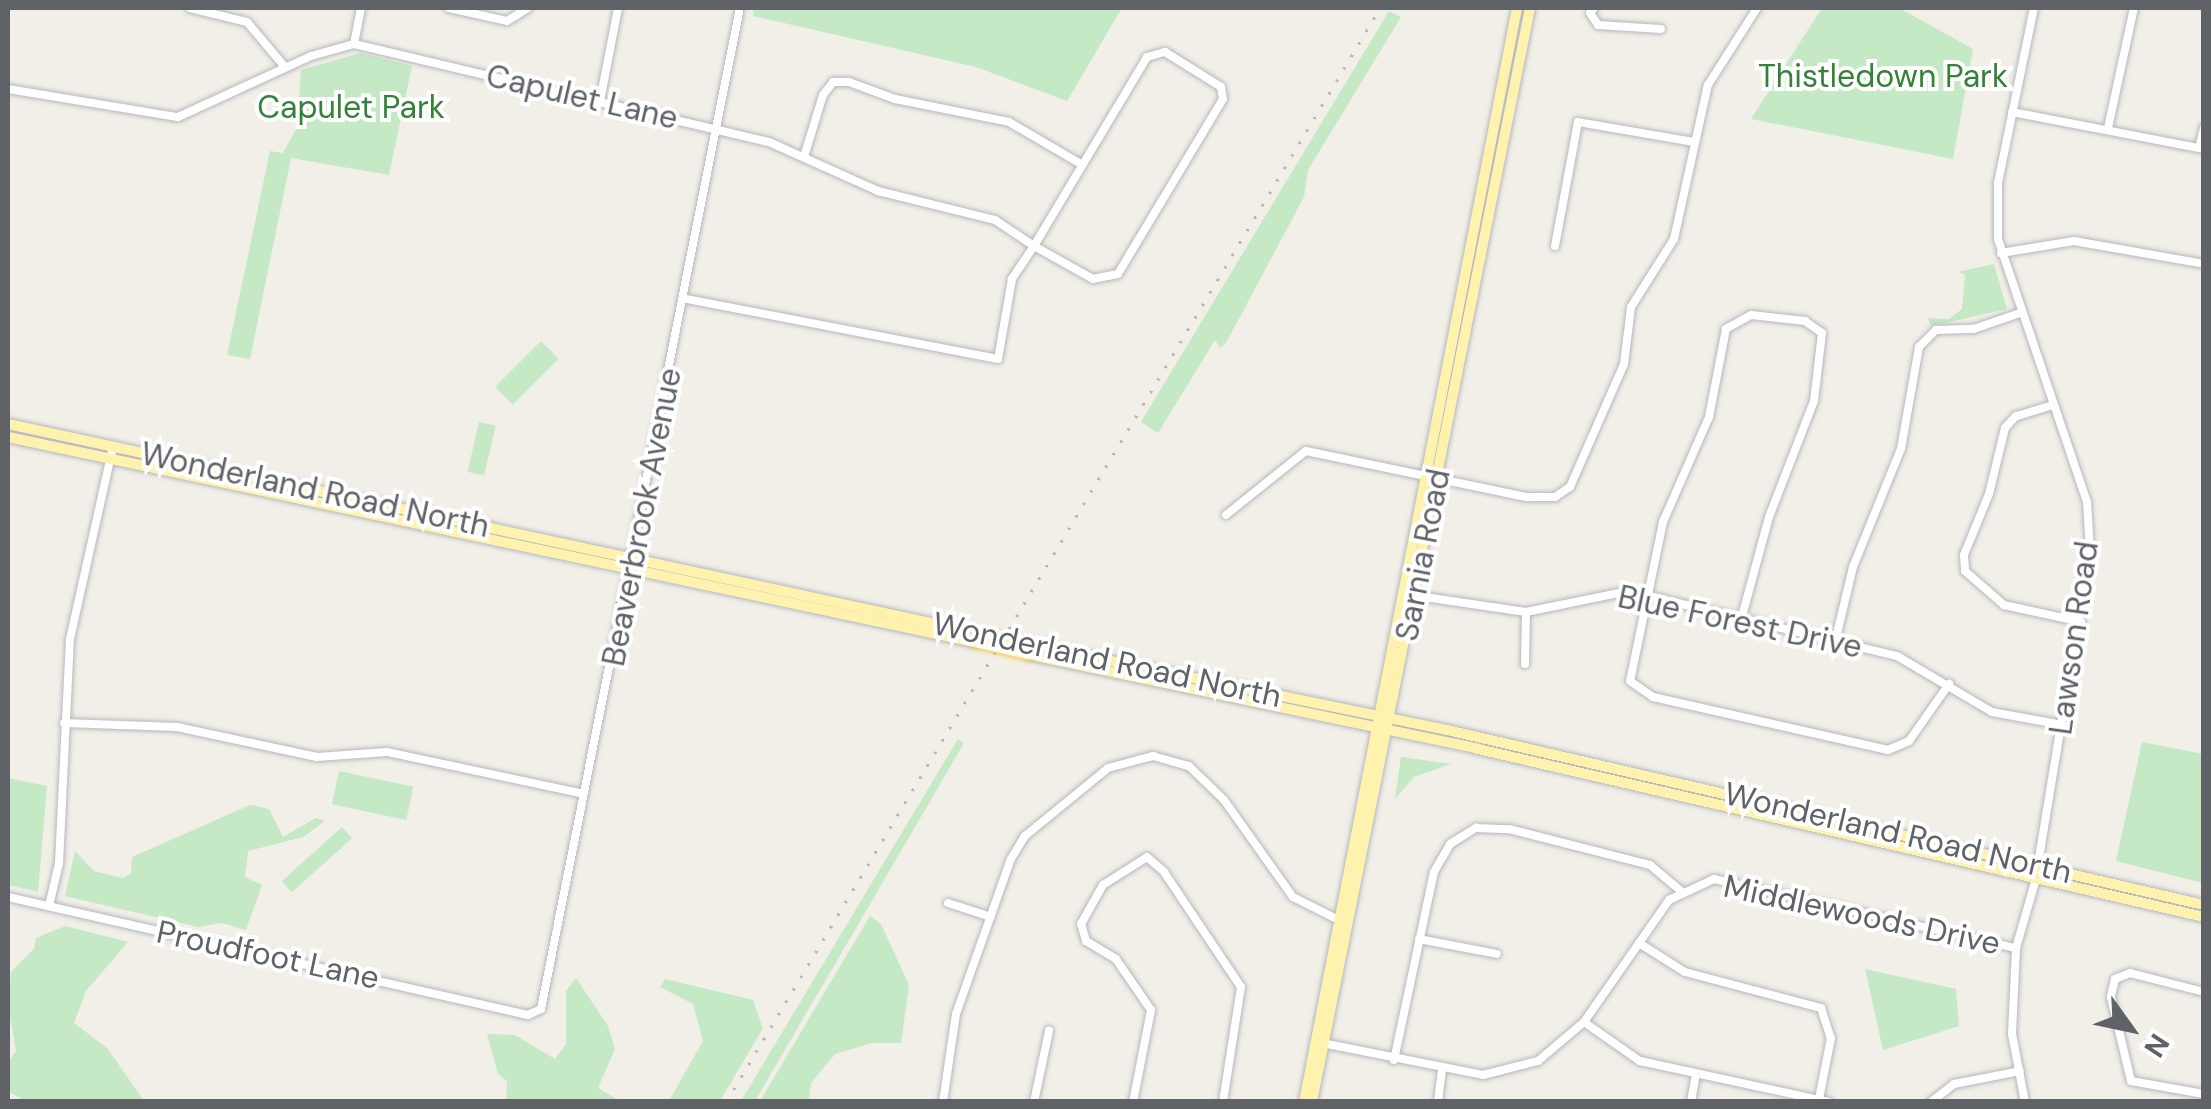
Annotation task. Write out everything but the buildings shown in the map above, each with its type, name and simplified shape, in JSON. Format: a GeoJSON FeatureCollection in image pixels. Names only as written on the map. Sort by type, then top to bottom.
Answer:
{"type":"FeatureCollection","features":[{"type":"Feature","properties":{"kind":"main road","name":"Sarnia Road"},"geometry":{"type":"LineString","coordinates":[[1304,1102],[1320,1043],[1385,724],[1402,594],[1517,8]]}},
{"type":"Feature","properties":{"kind":"main road","name":"Sarnia Road"},"geometry":{"type":"LineString","coordinates":[[1312,1102],[1339,920],[1415,596],[1530,8]]}},
{"type":"Feature","properties":{"kind":"main road","name":"Wonderland Road North"},"geometry":{"type":"LineString","coordinates":[[8,424],[633,564]]}},
{"type":"Feature","properties":{"kind":"main road","name":"Wonderland Road North"},"geometry":{"type":"LineString","coordinates":[[8,437],[633,564],[1385,724],[2204,905]]}},
{"type":"Feature","properties":{"kind":"main road","name":"Wonderland Road North"},"geometry":{"type":"LineString","coordinates":[[2036,869],[2204,917]]}},
{"type":"Feature","properties":{"kind":"street"},"geometry":{"type":"LineString","coordinates":[[190,8],[246,22],[285,67]]}},
{"type":"Feature","properties":{"kind":"street"},"geometry":{"type":"LineString","coordinates":[[8,89],[178,116],[245,91],[285,67],[354,44],[361,8]]}},
{"type":"Feature","properties":{"kind":"street"},"geometry":{"type":"LineString","coordinates":[[449,8],[506,21],[528,8]]}},
{"type":"Feature","properties":{"kind":"street"},"geometry":{"type":"LineString","coordinates":[[600,101],[618,8]]}},
{"type":"Feature","properties":{"kind":"street","name":"Beaverbrook Avenue"},"geometry":{"type":"LineString","coordinates":[[528,1015],[541,1009],[633,564],[740,8]]}},
{"type":"Feature","properties":{"kind":"street"},"geometry":{"type":"LineString","coordinates":[[1594,8],[1590,14],[1598,25],[1661,28]]}},
{"type":"Feature","properties":{"kind":"street"},"geometry":{"type":"LineString","coordinates":[[1226,515],[1306,451],[1526,497],[1556,497],[1570,487],[1624,364],[1632,307],[1674,239],[1708,86],[1757,8]]}},
{"type":"Feature","properties":{"kind":"street","name":"Lawson Road"},"geometry":{"type":"LineString","coordinates":[[2025,1102],[2010,1003],[2016,948],[2036,869],[2063,726],[2081,622],[2090,522],[2001,253],[1998,183],[2033,8]]}},
{"type":"Feature","properties":{"kind":"street"},"geometry":{"type":"LineString","coordinates":[[2108,128],[2134,8]]}},
{"type":"Feature","properties":{"kind":"street","name":"Capulet Lane"},"geometry":{"type":"LineString","coordinates":[[354,44],[717,129],[804,157],[878,191],[995,220],[1034,246],[1093,279],[1118,274],[1223,99],[1221,87],[1165,52],[1147,57],[1034,246],[1012,279],[998,359],[685,298]]}},
{"type":"Feature","properties":{"kind":"street"},"geometry":{"type":"LineString","coordinates":[[804,157],[822,95],[832,82],[848,82],[895,99],[1009,122],[1081,164]]}},
{"type":"Feature","properties":{"kind":"street"},"geometry":{"type":"LineString","coordinates":[[2012,112],[2201,149],[2204,128]]}},
{"type":"Feature","properties":{"kind":"street"},"geometry":{"type":"LineString","coordinates":[[1554,246],[1578,122],[1694,142]]}},
{"type":"Feature","properties":{"kind":"street"},"geometry":{"type":"LineString","coordinates":[[2001,253],[2074,241],[2204,264]]}},
{"type":"Feature","properties":{"kind":"street"},"geometry":{"type":"LineString","coordinates":[[1835,642],[1853,567],[1901,449],[1920,347],[1936,330],[1974,329],[2020,313]]}},
{"type":"Feature","properties":{"kind":"street"},"geometry":{"type":"LineString","coordinates":[[1741,620],[1768,517],[1814,401],[1822,333],[1812,322],[1752,315],[1726,330],[1716,394],[1663,522],[1630,670],[1636,688],[1654,697],[1888,750],[1910,741],[1949,684]]}},
{"type":"Feature","properties":{"kind":"street"},"geometry":{"type":"LineString","coordinates":[[2053,405],[2016,416],[2005,428],[1989,494],[1964,556],[1965,571],[2004,605],[2081,622]]}},
{"type":"Feature","properties":{"kind":"street"},"geometry":{"type":"LineString","coordinates":[[49,906],[59,863],[70,639],[113,447]]}},
{"type":"Feature","properties":{"kind":"street","name":"Blue Forest Drive"},"geometry":{"type":"LineString","coordinates":[[1402,594],[1526,612],[1608,592],[1647,596],[1908,660],[1992,712],[2063,726]]}},
{"type":"Feature","properties":{"kind":"street"},"geometry":{"type":"LineString","coordinates":[[1525,664],[1526,612]]}},
{"type":"Feature","properties":{"kind":"street"},"geometry":{"type":"LineString","coordinates":[[64,723],[177,727],[317,757],[387,752],[584,794]]}},
{"type":"Feature","properties":{"kind":"street"},"geometry":{"type":"LineString","coordinates":[[945,1101],[956,1014],[1025,836],[1108,768],[1153,756],[1174,758],[1203,776],[1294,897],[1339,920]]}},
{"type":"Feature","properties":{"kind":"street"},"geometry":{"type":"LineString","coordinates":[[1394,1060],[1434,872],[1450,844],[1476,828],[1508,829],[1650,865],[1682,890]]}},
{"type":"Feature","properties":{"kind":"street"},"geometry":{"type":"LineString","coordinates":[[1133,1102],[1151,1010],[1116,959],[1086,941],[1082,924],[1103,886],[1147,857],[1242,988],[1223,1102]]}},
{"type":"Feature","properties":{"kind":"street","name":"Middlewoods Drive"},"geometry":{"type":"LineString","coordinates":[[1320,1043],[1442,1072],[1513,1071],[1561,1045],[1584,1022],[1682,890],[1714,879],[2016,948]]}},
{"type":"Feature","properties":{"kind":"street","name":"Proudfoot Lane"},"geometry":{"type":"LineString","coordinates":[[8,897],[528,1015]]}},
{"type":"Feature","properties":{"kind":"street"},"geometry":{"type":"LineString","coordinates":[[948,903],[991,917]]}},
{"type":"Feature","properties":{"kind":"street"},"geometry":{"type":"LineString","coordinates":[[1419,940],[1497,954]]}},
{"type":"Feature","properties":{"kind":"street"},"geometry":{"type":"LineString","coordinates":[[1584,1022],[1640,1061],[1824,1100],[1831,1038],[1821,1008],[1685,972],[1640,944]]}},
{"type":"Feature","properties":{"kind":"street"},"geometry":{"type":"LineString","coordinates":[[2199,1096],[2131,1080],[2111,998],[2116,979],[2130,973],[2204,992]]}},
{"type":"Feature","properties":{"kind":"street"},"geometry":{"type":"LineString","coordinates":[[1034,1102],[1049,1031]]}},
{"type":"Feature","properties":{"kind":"street"},"geometry":{"type":"LineString","coordinates":[[1931,1102],[1954,1084],[2020,1071]]}},
{"type":"Feature","properties":{"kind":"street"},"geometry":{"type":"LineString","coordinates":[[1438,1102],[1442,1072]]}},
{"type":"Feature","properties":{"kind":"street"},"geometry":{"type":"LineString","coordinates":[[1691,1102],[1696,1075]]}},
{"type":"Feature","properties":{"kind":"green space"},"geometry":{"type":"Polygon","coordinates":[[[754,8],[1122,8],[1067,101],[976,67],[753,16],[754,8]]]}},
{"type":"Feature","properties":{"kind":"green space","name":"Thistledown Park"},"geometry":{"type":"Polygon","coordinates":[[[1822,8],[1899,8],[1973,49],[1953,159],[1751,119],[1822,8]]]}},
{"type":"Feature","properties":{"kind":"green space"},"geometry":{"type":"Polygon","coordinates":[[[1389,11],[1401,17],[1308,170],[1304,197],[1226,343],[1220,348],[1215,340],[1158,433],[1141,422],[1389,11]]]}},
{"type":"Feature","properties":{"kind":"green space","name":"Capulet Park"},"geometry":{"type":"Polygon","coordinates":[[[360,53],[412,66],[389,175],[291,158],[250,359],[227,355],[270,151],[283,153],[297,127],[301,70],[360,53]]]}},
{"type":"Feature","properties":{"kind":"green space"},"geometry":{"type":"Polygon","coordinates":[[[1994,264],[2007,309],[1932,326],[1927,318],[1949,319],[1962,309],[1965,275],[1958,272],[1994,264]]]}},
{"type":"Feature","properties":{"kind":"green space"},"geometry":{"type":"Polygon","coordinates":[[[541,341],[559,359],[513,405],[495,387],[541,341]]]}},
{"type":"Feature","properties":{"kind":"green space"},"geometry":{"type":"Polygon","coordinates":[[[479,422],[496,426],[484,476],[468,472],[479,422]]]}},
{"type":"Feature","properties":{"kind":"green space"},"geometry":{"type":"Polygon","coordinates":[[[958,739],[964,743],[755,1101],[741,1101],[958,739]]]}},
{"type":"Feature","properties":{"kind":"green space"},"geometry":{"type":"Polygon","coordinates":[[[2142,742],[2203,754],[2203,883],[2116,861],[2142,742]]]}},
{"type":"Feature","properties":{"kind":"green space"},"geometry":{"type":"Polygon","coordinates":[[[1401,757],[1451,764],[1414,777],[1395,799],[1401,757]]]}},
{"type":"Feature","properties":{"kind":"green space"},"geometry":{"type":"Polygon","coordinates":[[[339,771],[413,787],[406,820],[332,804],[339,771]]]}},
{"type":"Feature","properties":{"kind":"green space"},"geometry":{"type":"Polygon","coordinates":[[[8,778],[47,786],[38,892],[8,885],[8,778]]]}},
{"type":"Feature","properties":{"kind":"green space"},"geometry":{"type":"Polygon","coordinates":[[[250,805],[269,809],[283,837],[316,818],[325,821],[303,837],[248,851],[245,877],[262,885],[246,930],[222,923],[198,927],[65,896],[75,851],[94,871],[123,878],[131,873],[132,857],[250,805]]]}},
{"type":"Feature","properties":{"kind":"green space"},"geometry":{"type":"Polygon","coordinates":[[[342,827],[352,838],[292,892],[282,881],[342,827]]]}},
{"type":"Feature","properties":{"kind":"green space"},"geometry":{"type":"Polygon","coordinates":[[[870,916],[881,924],[909,985],[901,1043],[872,1043],[835,1054],[811,1083],[809,1101],[760,1101],[870,916]]]}},
{"type":"Feature","properties":{"kind":"green space"},"geometry":{"type":"Polygon","coordinates":[[[65,926],[128,942],[86,991],[74,1023],[108,1049],[144,1101],[26,1101],[9,1092],[8,1062],[16,1051],[8,1004],[11,972],[34,949],[36,938],[65,926]]]}},
{"type":"Feature","properties":{"kind":"green space"},"geometry":{"type":"Polygon","coordinates":[[[1865,969],[1956,989],[1959,1026],[1883,1050],[1865,969]]]}},
{"type":"Feature","properties":{"kind":"green space"},"geometry":{"type":"Polygon","coordinates":[[[576,978],[608,1026],[615,1049],[598,1088],[620,1101],[506,1101],[507,1081],[498,1074],[487,1034],[515,1035],[555,1059],[566,1044],[566,991],[576,978]]]}},
{"type":"Feature","properties":{"kind":"green space"},"geometry":{"type":"Polygon","coordinates":[[[665,979],[753,1000],[763,1028],[720,1101],[669,1101],[703,1041],[693,1004],[660,987],[665,979]]]}},
{"type":"Feature","properties":{"kind":"railway"},"geometry":{"type":"LineString","coordinates":[[726,1102],[1380,8]]}}]}
